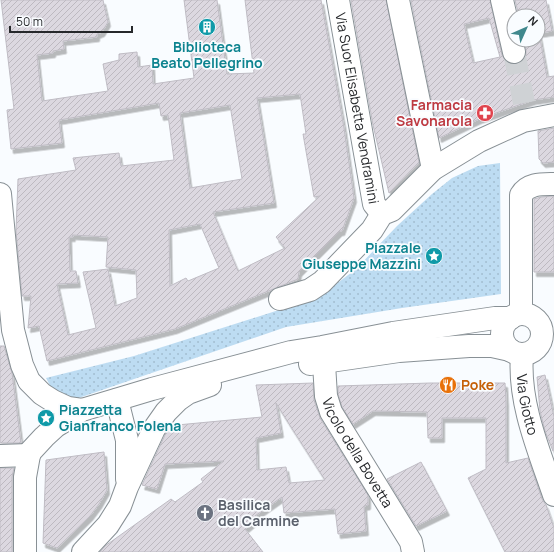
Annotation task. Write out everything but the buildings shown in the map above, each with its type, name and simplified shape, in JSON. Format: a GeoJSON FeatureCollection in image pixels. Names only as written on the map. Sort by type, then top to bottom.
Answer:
{"type":"FeatureCollection","features":[{"type":"Feature","properties":{"kind":"street","name":"Via Suor Elisabetta Vendramini"},"geometry":{"type":"LineString","coordinates":[[338,0],[374,204],[382,214]]}},
{"type":"Feature","properties":{"kind":"street"},"geometry":{"type":"LineString","coordinates":[[398,0],[433,169]]}},
{"type":"Feature","properties":{"kind":"street"},"geometry":{"type":"LineString","coordinates":[[502,0],[514,52]]}},
{"type":"Feature","properties":{"kind":"street"},"geometry":{"type":"LineString","coordinates":[[280,299],[310,290],[322,282],[372,230],[382,214],[392,210],[433,169],[523,112],[554,115]]}},
{"type":"Feature","properties":{"kind":"street"},"geometry":{"type":"LineString","coordinates":[[25,552],[25,478],[30,455],[44,437],[56,426],[82,410],[152,389],[291,352],[323,355],[469,346],[492,346],[530,351],[538,347],[542,338],[541,327],[530,317],[521,195],[529,187],[538,184],[554,184]]}},
{"type":"Feature","properties":{"kind":"street"},"geometry":{"type":"LineString","coordinates":[[0,194],[13,330],[22,365],[29,381],[42,394],[68,408],[82,410]]}},
{"type":"Feature","properties":{"kind":"street"},"geometry":{"type":"LineString","coordinates":[[530,317],[506,322],[503,327],[502,334],[502,340],[505,346],[530,351]]}},
{"type":"Feature","properties":{"kind":"street"},"geometry":{"type":"LineString","coordinates":[[83,552],[108,525],[120,506],[127,487],[154,429],[166,412],[178,400],[188,393],[229,379],[294,366],[323,355],[393,333],[495,318],[530,317]]}},
{"type":"Feature","properties":{"kind":"street","name":"Via Giotto"},"geometry":{"type":"LineString","coordinates":[[530,351],[521,367],[523,390],[547,452],[554,495]]}},
{"type":"Feature","properties":{"kind":"street","name":"Vicolo della Bovetta"},"geometry":{"type":"LineString","coordinates":[[323,355],[326,396],[330,412],[411,542],[413,552]]}},
{"type":"Feature","properties":{"kind":"street"},"geometry":{"type":"LineString","coordinates":[[117,400],[127,440],[127,487]]}},
{"type":"Feature","properties":{"kind":"street"},"geometry":{"type":"LineString","coordinates":[[0,456],[30,455]]}},
{"type":"Feature","properties":{"kind":"shaded area"},"geometry":{"type":"Polygon","coordinates":[[[500,163],[501,294],[286,327],[67,402],[56,397],[46,378],[134,356],[315,300],[356,269],[397,226],[452,178],[478,166],[500,163]]]}},
{"type":"Feature","properties":{"kind":"tunnel"},"geometry":{"type":"LineString","coordinates":[[514,52],[524,103]]}},
{"type":"Feature","properties":{"kind":"place","name":"Biblioteca Beato Pellegrino"},"geometry":{"type":"Point","coordinates":[207,27]}},
{"type":"Feature","properties":{"kind":"place","name":"Farmacia Savonarola"},"geometry":{"type":"Point","coordinates":[485,113]}},
{"type":"Feature","properties":{"kind":"place","name":"Piazzale Giuseppe Mazzini"},"geometry":{"type":"Point","coordinates":[434,256]}},
{"type":"Feature","properties":{"kind":"place","name":"Poke"},"geometry":{"type":"Point","coordinates":[448,385]}},
{"type":"Feature","properties":{"kind":"place","name":"Piazzetta Gianfranco Folena"},"geometry":{"type":"Point","coordinates":[46,418]}},
{"type":"Feature","properties":{"kind":"place","name":"Basilica del Carmine"},"geometry":{"type":"Point","coordinates":[205,513]}}]}
